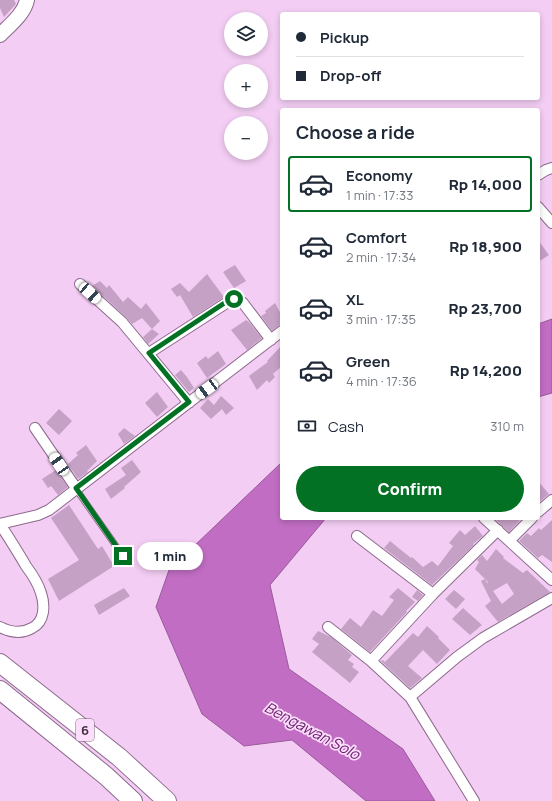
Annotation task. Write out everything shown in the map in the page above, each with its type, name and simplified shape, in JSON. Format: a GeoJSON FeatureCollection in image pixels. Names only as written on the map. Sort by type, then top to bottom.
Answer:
{"type":"FeatureCollection","features":[{"type":"Feature","properties":{"kind":"highway","name":"6"},"geometry":{"type":"LineString","coordinates":[[0,662],[119,757],[167,801]]}},
{"type":"Feature","properties":{"kind":"highway","name":"6"},"geometry":{"type":"LineString","coordinates":[[0,690],[106,776],[133,801]]}},
{"type":"Feature","properties":{"kind":"street"},"geometry":{"type":"LineString","coordinates":[[0,35],[20,15],[27,0]]}},
{"type":"Feature","properties":{"kind":"street"},"geometry":{"type":"LineString","coordinates":[[540,174],[552,168]]}},
{"type":"Feature","properties":{"kind":"street"},"geometry":{"type":"LineString","coordinates":[[540,209],[552,223]]}},
{"type":"Feature","properties":{"kind":"street"},"geometry":{"type":"LineString","coordinates":[[80,284],[122,322],[189,402]]}},
{"type":"Feature","properties":{"kind":"street"},"geometry":{"type":"LineString","coordinates":[[149,353],[231,300],[240,301],[271,340]]}},
{"type":"Feature","properties":{"kind":"street"},"geometry":{"type":"LineString","coordinates":[[0,627],[15,632],[31,629],[42,621],[43,613],[42,593],[37,582],[0,524],[43,512],[55,506],[76,488],[280,333]]}},
{"type":"Feature","properties":{"kind":"street"},"geometry":{"type":"LineString","coordinates":[[35,428],[76,488]]}},
{"type":"Feature","properties":{"kind":"street"},"geometry":{"type":"LineString","coordinates":[[540,511],[551,503]]}},
{"type":"Feature","properties":{"kind":"street"},"geometry":{"type":"LineString","coordinates":[[486,520],[552,580]]}},
{"type":"Feature","properties":{"kind":"street"},"geometry":{"type":"LineString","coordinates":[[510,540],[530,520]]}},
{"type":"Feature","properties":{"kind":"street"},"geometry":{"type":"LineString","coordinates":[[371,661],[433,594],[498,530]]}},
{"type":"Feature","properties":{"kind":"street"},"geometry":{"type":"LineString","coordinates":[[357,536],[433,594]]}},
{"type":"Feature","properties":{"kind":"street"},"geometry":{"type":"LineString","coordinates":[[410,697],[457,657],[483,638],[552,598]]}},
{"type":"Feature","properties":{"kind":"street"},"geometry":{"type":"LineString","coordinates":[[328,627],[371,661],[410,697],[474,801]]}},
{"type":"Feature","properties":{"kind":"lane"},"geometry":{"type":"LineString","coordinates":[[76,488],[123,556]]}},
{"type":"Feature","properties":{"kind":"water"},"geometry":{"type":"Polygon","coordinates":[[[552,319],[552,393],[540,396],[540,323],[552,319]]]}},
{"type":"Feature","properties":{"kind":"water","name":"Bengawan Solo"},"geometry":{"type":"Polygon","coordinates":[[[280,464],[280,520],[324,520],[270,585],[289,669],[403,749],[435,801],[366,801],[292,740],[244,746],[202,714],[156,607],[169,570],[280,464]]]}},
{"type":"Feature","properties":{"kind":"building"},"geometry":{"type":"Polygon","coordinates":[[[0,0],[14,0],[16,4],[4,17],[0,8],[0,0]]]}},
{"type":"Feature","properties":{"kind":"building"},"geometry":{"type":"Polygon","coordinates":[[[540,243],[549,255],[540,261],[540,243]]]}},
{"type":"Feature","properties":{"kind":"building"},"geometry":{"type":"Polygon","coordinates":[[[235,265],[246,281],[234,288],[223,272],[235,265]]]}},
{"type":"Feature","properties":{"kind":"building"},"geometry":{"type":"Polygon","coordinates":[[[207,274],[224,297],[193,317],[180,295],[177,297],[171,289],[180,283],[189,292],[207,274]]]}},
{"type":"Feature","properties":{"kind":"building"},"geometry":{"type":"Polygon","coordinates":[[[100,281],[107,288],[109,285],[123,302],[128,297],[141,309],[146,303],[160,321],[152,329],[142,318],[132,324],[92,286],[100,281]]]}},
{"type":"Feature","properties":{"kind":"building"},"geometry":{"type":"Polygon","coordinates":[[[275,303],[280,312],[280,325],[272,331],[261,316],[266,313],[265,311],[275,303]]]}},
{"type":"Feature","properties":{"kind":"building"},"geometry":{"type":"Polygon","coordinates":[[[246,320],[262,338],[247,350],[231,330],[246,320]]]}},
{"type":"Feature","properties":{"kind":"building"},"geometry":{"type":"Polygon","coordinates":[[[152,329],[159,334],[148,344],[143,337],[152,329]]]}},
{"type":"Feature","properties":{"kind":"building"},"geometry":{"type":"Polygon","coordinates":[[[280,347],[280,368],[273,374],[275,377],[269,383],[267,380],[257,390],[249,376],[268,362],[267,361],[280,347]]]}},
{"type":"Feature","properties":{"kind":"building"},"geometry":{"type":"Polygon","coordinates":[[[218,351],[226,364],[207,378],[197,363],[206,356],[208,359],[218,351]]]}},
{"type":"Feature","properties":{"kind":"building"},"geometry":{"type":"Polygon","coordinates":[[[181,370],[194,388],[189,392],[175,375],[181,370]]]}},
{"type":"Feature","properties":{"kind":"building"},"geometry":{"type":"Polygon","coordinates":[[[157,392],[168,407],[157,417],[145,403],[157,392]]]}},
{"type":"Feature","properties":{"kind":"building"},"geometry":{"type":"Polygon","coordinates":[[[221,396],[234,408],[226,415],[222,409],[211,419],[200,408],[208,399],[214,405],[221,396]]]}},
{"type":"Feature","properties":{"kind":"building"},"geometry":{"type":"Polygon","coordinates":[[[59,409],[72,421],[59,435],[46,423],[59,409]]]}},
{"type":"Feature","properties":{"kind":"building"},"geometry":{"type":"Polygon","coordinates":[[[124,428],[135,436],[124,444],[118,434],[124,428]]]}},
{"type":"Feature","properties":{"kind":"building"},"geometry":{"type":"Polygon","coordinates":[[[86,445],[97,461],[87,471],[88,472],[78,479],[68,464],[78,455],[76,453],[86,445]]]}},
{"type":"Feature","properties":{"kind":"building"},"geometry":{"type":"Polygon","coordinates":[[[132,460],[141,472],[111,499],[105,489],[126,475],[121,468],[132,460]]]}},
{"type":"Feature","properties":{"kind":"building"},"geometry":{"type":"Polygon","coordinates":[[[56,470],[68,487],[58,495],[51,486],[48,488],[42,479],[56,470]]]}},
{"type":"Feature","properties":{"kind":"building"},"geometry":{"type":"Polygon","coordinates":[[[540,483],[549,494],[540,501],[540,483]]]}},
{"type":"Feature","properties":{"kind":"building"},"geometry":{"type":"Polygon","coordinates":[[[69,505],[98,549],[102,546],[114,566],[59,601],[48,579],[79,560],[51,518],[69,505]]]}},
{"type":"Feature","properties":{"kind":"building"},"geometry":{"type":"Polygon","coordinates":[[[496,520],[520,520],[509,532],[496,520]]]}},
{"type":"Feature","properties":{"kind":"building"},"geometry":{"type":"Polygon","coordinates":[[[552,520],[552,562],[542,555],[538,558],[519,541],[527,533],[531,536],[539,528],[541,530],[552,520]]]}},
{"type":"Feature","properties":{"kind":"building"},"geometry":{"type":"Polygon","coordinates":[[[475,526],[483,536],[432,585],[384,548],[390,541],[423,567],[432,561],[438,566],[453,546],[449,543],[460,530],[465,535],[475,526]]]}},
{"type":"Feature","properties":{"kind":"building"},"geometry":{"type":"Polygon","coordinates":[[[496,549],[504,557],[503,558],[523,573],[527,570],[550,592],[498,622],[485,606],[491,601],[481,581],[485,579],[475,569],[479,562],[477,560],[482,555],[487,561],[496,549]],[[507,583],[493,591],[502,604],[514,594],[507,583]]]}},
{"type":"Feature","properties":{"kind":"building"},"geometry":{"type":"Polygon","coordinates":[[[124,588],[130,596],[99,615],[94,605],[124,588]]]}},
{"type":"Feature","properties":{"kind":"building"},"geometry":{"type":"Polygon","coordinates":[[[398,588],[415,602],[370,652],[341,629],[350,618],[361,627],[373,610],[382,616],[394,600],[389,597],[398,588]]]}},
{"type":"Feature","properties":{"kind":"building"},"geometry":{"type":"Polygon","coordinates":[[[417,590],[423,595],[418,601],[412,597],[417,590]]]}},
{"type":"Feature","properties":{"kind":"building"},"geometry":{"type":"Polygon","coordinates":[[[454,590],[465,599],[456,609],[445,599],[454,590]]]}},
{"type":"Feature","properties":{"kind":"building"},"geometry":{"type":"Polygon","coordinates":[[[463,608],[482,625],[470,635],[452,619],[463,608]]]}},
{"type":"Feature","properties":{"kind":"building"},"geometry":{"type":"Polygon","coordinates":[[[427,626],[450,650],[437,664],[423,650],[408,666],[422,678],[410,688],[381,661],[383,660],[385,662],[413,633],[418,637],[427,626]]]}},
{"type":"Feature","properties":{"kind":"building"},"geometry":{"type":"Polygon","coordinates":[[[318,631],[331,637],[352,655],[348,660],[354,664],[352,667],[359,672],[350,683],[312,652],[319,644],[312,639],[318,631]]]}},
{"type":"Feature","properties":{"kind":"route"},"geometry":{"type":"LineString","coordinates":[[123,556],[76,488],[189,402],[149,353],[226,302],[234,299]]}}]}
